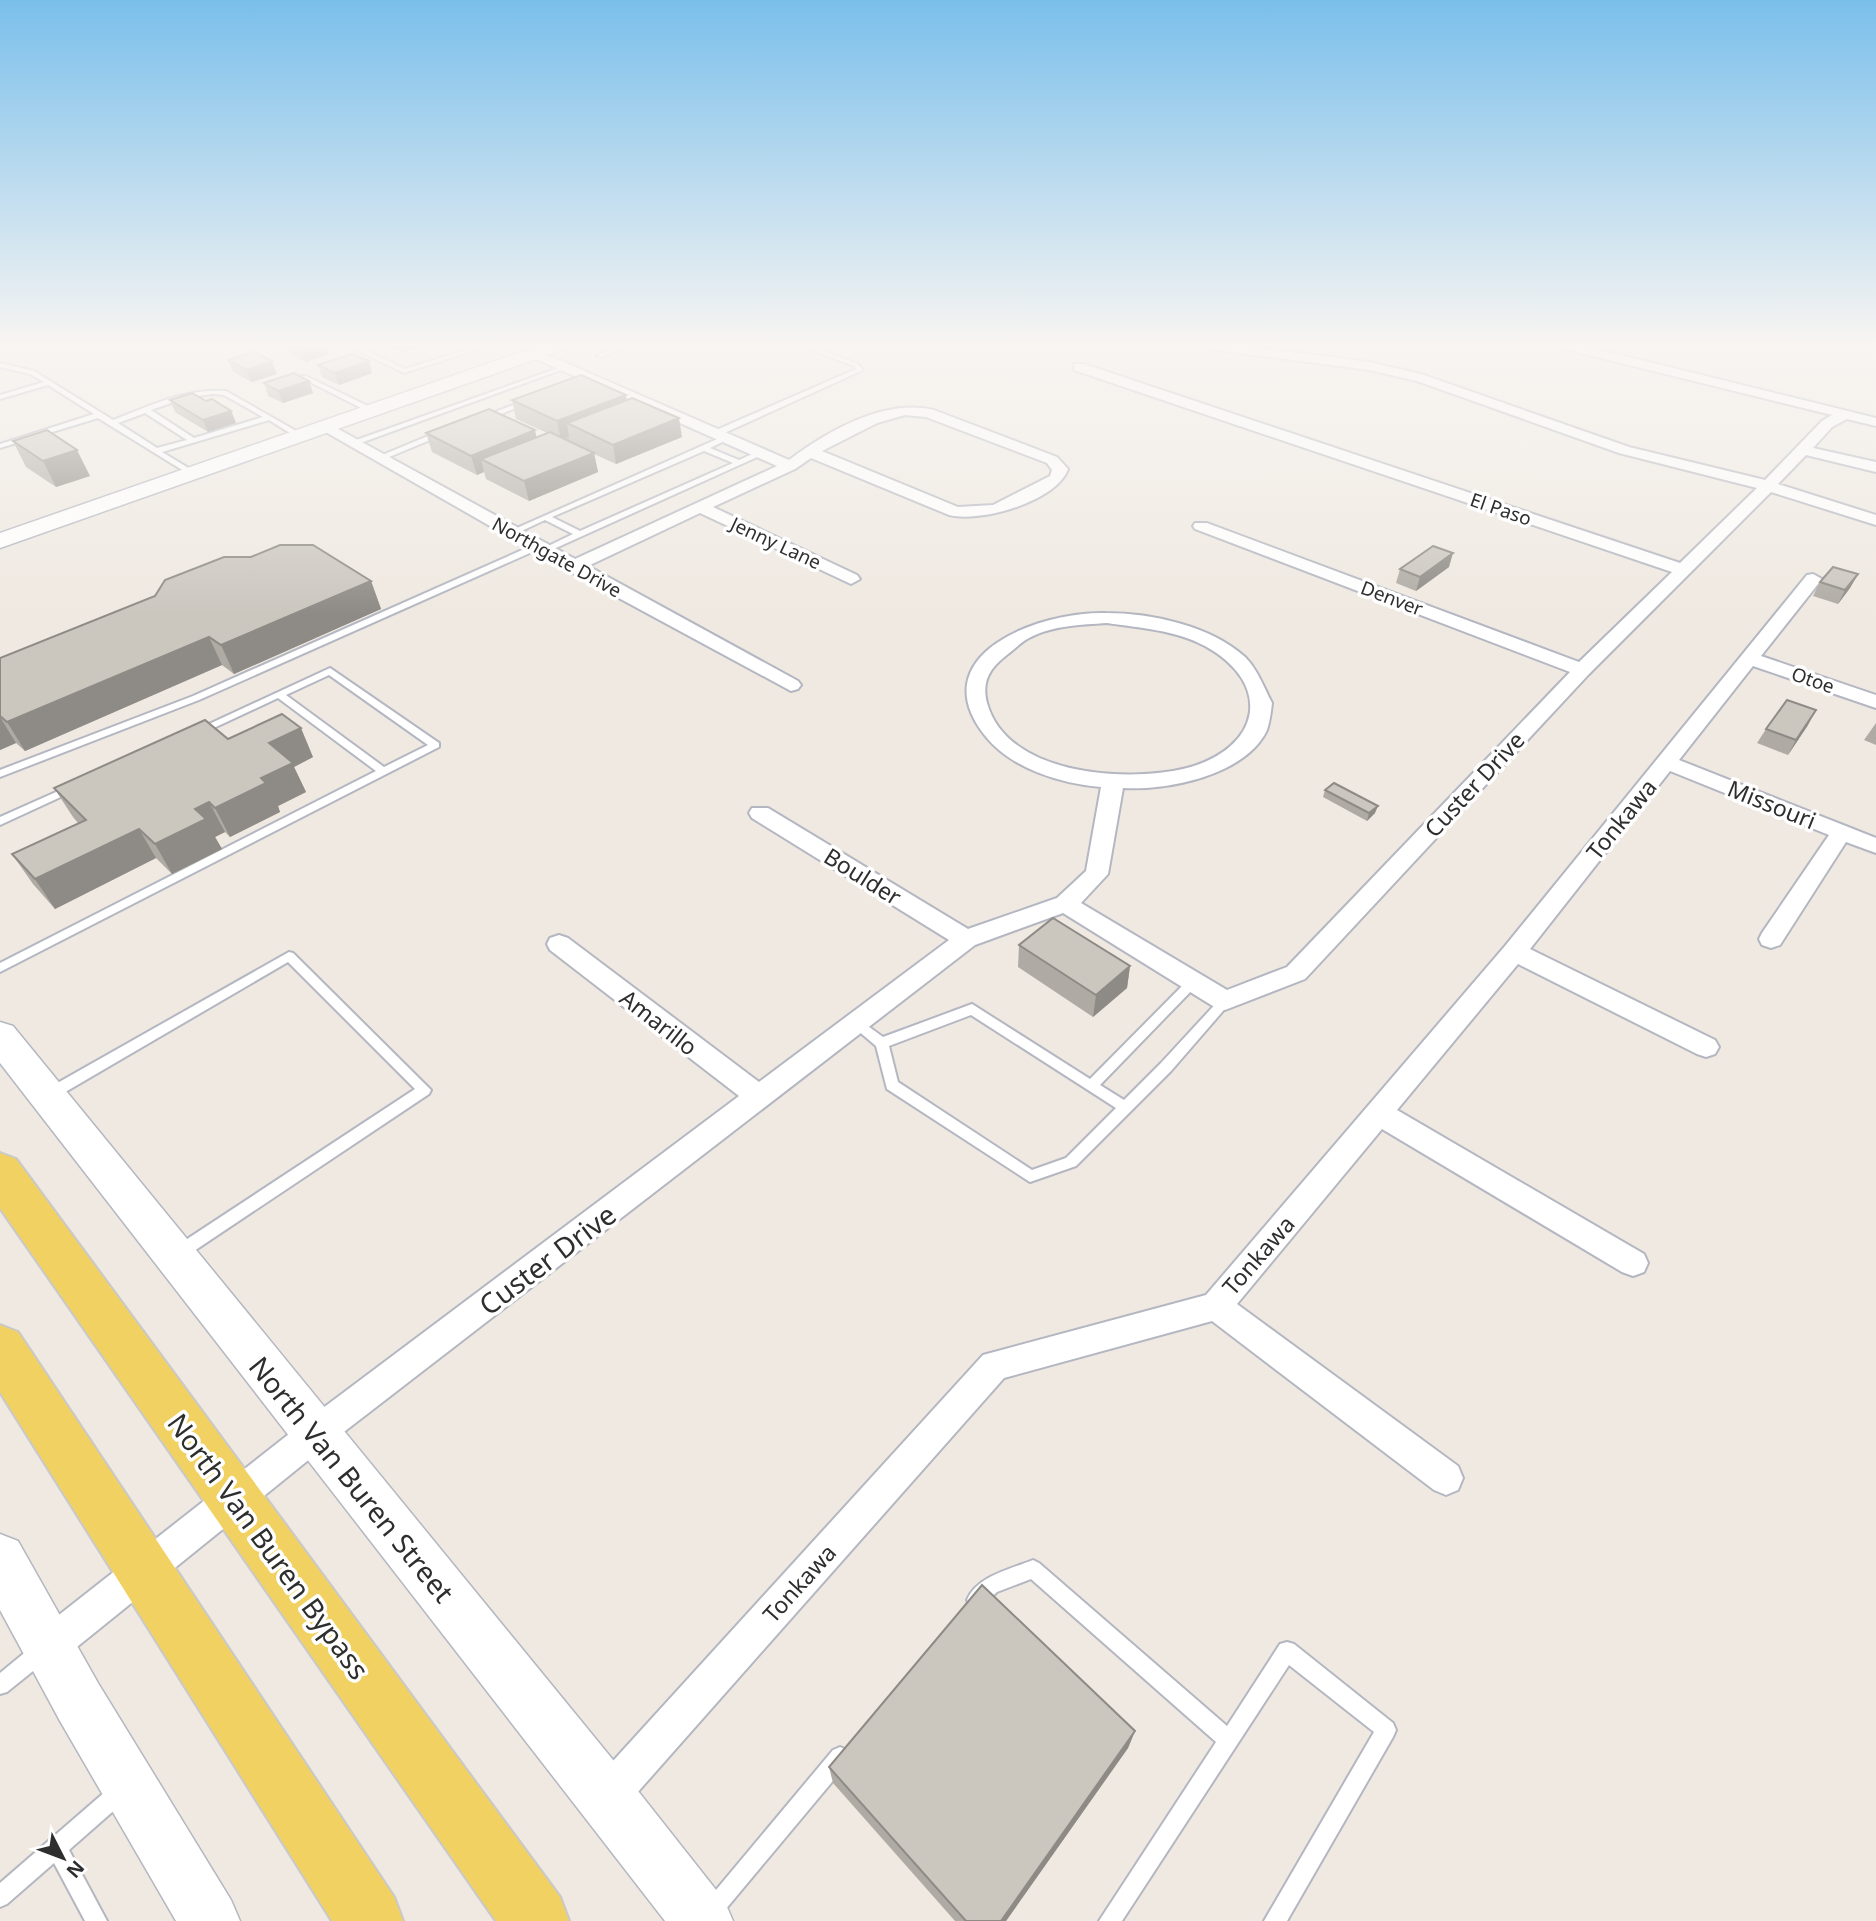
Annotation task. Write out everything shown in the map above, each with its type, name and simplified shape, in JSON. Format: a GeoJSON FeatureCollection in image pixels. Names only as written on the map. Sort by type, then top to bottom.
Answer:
{"type":"FeatureCollection","features":[{"type":"Feature","properties":{"kind":"main road","name":"North Van Buren Bypass"},"geometry":{"type":"LineString","coordinates":[[0,1172],[536,1921]]}},
{"type":"Feature","properties":{"kind":"main road"},"geometry":{"type":"LineString","coordinates":[[0,1348],[370,1921]]}},
{"type":"Feature","properties":{"kind":"street"},"geometry":{"type":"LineString","coordinates":[[0,541],[300,436]]}},
{"type":"Feature","properties":{"kind":"street","name":"Northgate Drive"},"geometry":{"type":"LineString","coordinates":[[339,436],[791,685]]}},
{"type":"Feature","properties":{"kind":"street"},"geometry":{"type":"LineString","coordinates":[[722,436],[790,466]]}},
{"type":"Feature","properties":{"kind":"street"},"geometry":{"type":"LineString","coordinates":[[573,566],[790,466],[808,451],[843,436]]}},
{"type":"Feature","properties":{"kind":"street"},"geometry":{"type":"LineString","coordinates":[[808,451],[955,512],[977,515],[1000,510],[1057,478],[1060,469],[1052,460],[988,436]]}},
{"type":"Feature","properties":{"kind":"street","name":"El Paso"},"geometry":{"type":"LineString","coordinates":[[1284,436],[1684,570]]}},
{"type":"Feature","properties":{"kind":"street"},"geometry":{"type":"LineString","coordinates":[[1583,436],[1624,450],[1768,486],[1876,520]]}},
{"type":"Feature","properties":{"kind":"street","name":"Custer Drive"},"geometry":{"type":"LineString","coordinates":[[1225,1001],[1296,973],[1582,670],[1816,436]]}},
{"type":"Feature","properties":{"kind":"street"},"geometry":{"type":"LineString","coordinates":[[1803,450],[1876,467]]}},
{"type":"Feature","properties":{"kind":"street","name":"Jenny Lane"},"geometry":{"type":"LineString","coordinates":[[700,507],[851,579]]}},
{"type":"Feature","properties":{"kind":"street","name":"Denver"},"geometry":{"type":"LineString","coordinates":[[1201,526],[1582,670]]}},
{"type":"Feature","properties":{"kind":"street","name":"Tonkawa"},"geometry":{"type":"LineString","coordinates":[[607,1797],[994,1366],[1216,1306],[1514,952],[1813,579]]}},
{"type":"Feature","properties":{"kind":"street"},"geometry":{"type":"LineString","coordinates":[[1107,618],[1167,625],[1208,640],[1240,663],[1262,704],[1256,732],[1233,757],[1193,775],[1142,783],[1113,782],[1088,779],[1047,768],[1006,746],[982,719],[975,690],[985,663],[1023,634],[1062,622],[1107,618]]}},
{"type":"Feature","properties":{"kind":"street","name":"Otoe"},"geometry":{"type":"LineString","coordinates":[[1749,658],[1876,702]]}},
{"type":"Feature","properties":{"kind":"street","name":"Missouri"},"geometry":{"type":"LineString","coordinates":[[1667,762],[1876,846]]}},
{"type":"Feature","properties":{"kind":"street","name":"Custer Drive"},"geometry":{"type":"LineString","coordinates":[[49,1646],[315,1434],[966,939],[1065,904],[1097,874],[1113,782]]}},
{"type":"Feature","properties":{"kind":"street","name":"Boulder"},"geometry":{"type":"LineString","coordinates":[[760,813],[966,939]]}},
{"type":"Feature","properties":{"kind":"street"},"geometry":{"type":"LineString","coordinates":[[1771,939],[1842,832]]}},
{"type":"Feature","properties":{"kind":"street"},"geometry":{"type":"LineString","coordinates":[[1065,904],[1225,1001]]}},
{"type":"Feature","properties":{"kind":"street","name":"Amarillo"},"geometry":{"type":"LineString","coordinates":[[559,944],[736,1081],[761,1097]]}},
{"type":"Feature","properties":{"kind":"street"},"geometry":{"type":"LineString","coordinates":[[1514,952],[1706,1048]]}},
{"type":"Feature","properties":{"kind":"street","name":"North Van Buren Street"},"geometry":{"type":"LineString","coordinates":[[0,1036],[703,1921]]}},
{"type":"Feature","properties":{"kind":"street"},"geometry":{"type":"LineString","coordinates":[[1380,1114],[1633,1263]]}},
{"type":"Feature","properties":{"kind":"street"},"geometry":{"type":"LineString","coordinates":[[1216,1306],[1446,1478]]}},
{"type":"Feature","properties":{"kind":"street"},"geometry":{"type":"LineString","coordinates":[[0,1559],[128,1785],[210,1921]]}},
{"type":"Feature","properties":{"kind":"lane"},"geometry":{"type":"LineString","coordinates":[[0,446],[33,436]]}},
{"type":"Feature","properties":{"kind":"lane"},"geometry":{"type":"LineString","coordinates":[[132,436],[192,474]]}},
{"type":"Feature","properties":{"kind":"lane"},"geometry":{"type":"LineString","coordinates":[[186,436],[191,439]]}},
{"type":"Feature","properties":{"kind":"lane"},"geometry":{"type":"LineString","coordinates":[[156,451],[191,439],[214,436]]}},
{"type":"Feature","properties":{"kind":"lane"},"geometry":{"type":"LineString","coordinates":[[352,443],[373,436]]}},
{"type":"Feature","properties":{"kind":"lane"},"geometry":{"type":"LineString","coordinates":[[379,458],[438,436]]}},
{"type":"Feature","properties":{"kind":"lane"},"geometry":{"type":"LineString","coordinates":[[512,531],[704,448],[722,436]]}},
{"type":"Feature","properties":{"kind":"lane"},"geometry":{"type":"LineString","coordinates":[[406,440],[416,444]]}},
{"type":"Feature","properties":{"kind":"lane"},"geometry":{"type":"LineString","coordinates":[[704,448],[739,463]]}},
{"type":"Feature","properties":{"kind":"lane"},"geometry":{"type":"LineString","coordinates":[[0,774],[196,698],[762,453]]}},
{"type":"Feature","properties":{"kind":"lane"},"geometry":{"type":"LineString","coordinates":[[545,517],[579,534]]}},
{"type":"Feature","properties":{"kind":"lane"},"geometry":{"type":"LineString","coordinates":[[0,968],[435,745],[330,671],[190,734]]}},
{"type":"Feature","properties":{"kind":"lane"},"geometry":{"type":"LineString","coordinates":[[279,694],[383,771]]}},
{"type":"Feature","properties":{"kind":"lane"},"geometry":{"type":"LineString","coordinates":[[0,821],[89,780]]}},
{"type":"Feature","properties":{"kind":"lane"},"geometry":{"type":"LineString","coordinates":[[47,1095],[289,956],[424,1090],[174,1256]]}},
{"type":"Feature","properties":{"kind":"lane"},"geometry":{"type":"LineString","coordinates":[[1091,1086],[1193,982]]}},
{"type":"Feature","properties":{"kind":"lane"},"geometry":{"type":"LineString","coordinates":[[856,1024],[882,1043],[892,1085],[1030,1176],[1071,1162],[1126,1108],[1225,1001]]}},
{"type":"Feature","properties":{"kind":"lane"},"geometry":{"type":"LineString","coordinates":[[882,1043],[971,1009],[1126,1108]]}},
{"type":"Feature","properties":{"kind":"lane"},"geometry":{"type":"LineString","coordinates":[[964,1612],[991,1586],[1033,1569],[1228,1740]]}},
{"type":"Feature","properties":{"kind":"lane"},"geometry":{"type":"LineString","coordinates":[[0,1685],[49,1646]]}},
{"type":"Feature","properties":{"kind":"lane"},"geometry":{"type":"LineString","coordinates":[[1110,1921],[1287,1651],[1386,1730],[1275,1921]]}},
{"type":"Feature","properties":{"kind":"lane"},"geometry":{"type":"LineString","coordinates":[[703,1921],[850,1744]]}},
{"type":"Feature","properties":{"kind":"lane"},"geometry":{"type":"LineString","coordinates":[[0,1897],[128,1785]]}},
{"type":"Feature","properties":{"kind":"lane"},"geometry":{"type":"LineString","coordinates":[[57,1848],[96,1921]]}},
{"type":"Feature","properties":{"kind":"building"},"geometry":{"type":"Polygon","coordinates":[[[30,436],[55,436],[77,450],[43,461],[13,441],[30,436]]]}},
{"type":"Feature","properties":{"kind":"building"},"geometry":{"type":"Polygon","coordinates":[[[431,436],[521,436],[471,456],[431,436]]]}},
{"type":"Feature","properties":{"kind":"building"},"geometry":{"type":"Polygon","coordinates":[[[541,436],[558,436],[594,453],[524,481],[481,459],[541,436]]]}},
{"type":"Feature","properties":{"kind":"building"},"geometry":{"type":"Polygon","coordinates":[[[593,436],[636,436],[613,445],[593,436]]]}},
{"type":"Feature","properties":{"kind":"building"},"geometry":{"type":"Polygon","coordinates":[[[280,545],[313,545],[371,581],[221,645],[209,637],[7,722],[0,716],[0,658],[155,596],[165,580],[224,557],[251,557],[280,545]]]}},
{"type":"Feature","properties":{"kind":"building"},"geometry":{"type":"Polygon","coordinates":[[[1433,546],[1453,553],[1420,577],[1400,569],[1433,546]]]}},
{"type":"Feature","properties":{"kind":"building"},"geometry":{"type":"Polygon","coordinates":[[[1833,567],[1858,574],[1845,590],[1820,582],[1833,567]]]}},
{"type":"Feature","properties":{"kind":"building"},"geometry":{"type":"Polygon","coordinates":[[[1787,700],[1816,710],[1796,740],[1766,729],[1787,700]]]}},
{"type":"Feature","properties":{"kind":"building"},"geometry":{"type":"Polygon","coordinates":[[[282,714],[301,728],[269,743],[293,763],[261,778],[266,783],[215,808],[209,802],[195,809],[206,819],[155,844],[139,829],[35,879],[12,854],[86,820],[54,788],[205,720],[228,739],[282,714]]]}},
{"type":"Feature","properties":{"kind":"building"},"geometry":{"type":"Polygon","coordinates":[[[1334,783],[1378,806],[1369,813],[1325,790],[1334,783]]]}},
{"type":"Feature","properties":{"kind":"building"},"geometry":{"type":"Polygon","coordinates":[[[1053,918],[1130,966],[1096,995],[1019,945],[1053,918]]]}},
{"type":"Feature","properties":{"kind":"building"},"geometry":{"type":"Polygon","coordinates":[[[982,1585],[1135,1731],[1001,1921],[966,1921],[829,1767],[982,1585]]]}}]}
